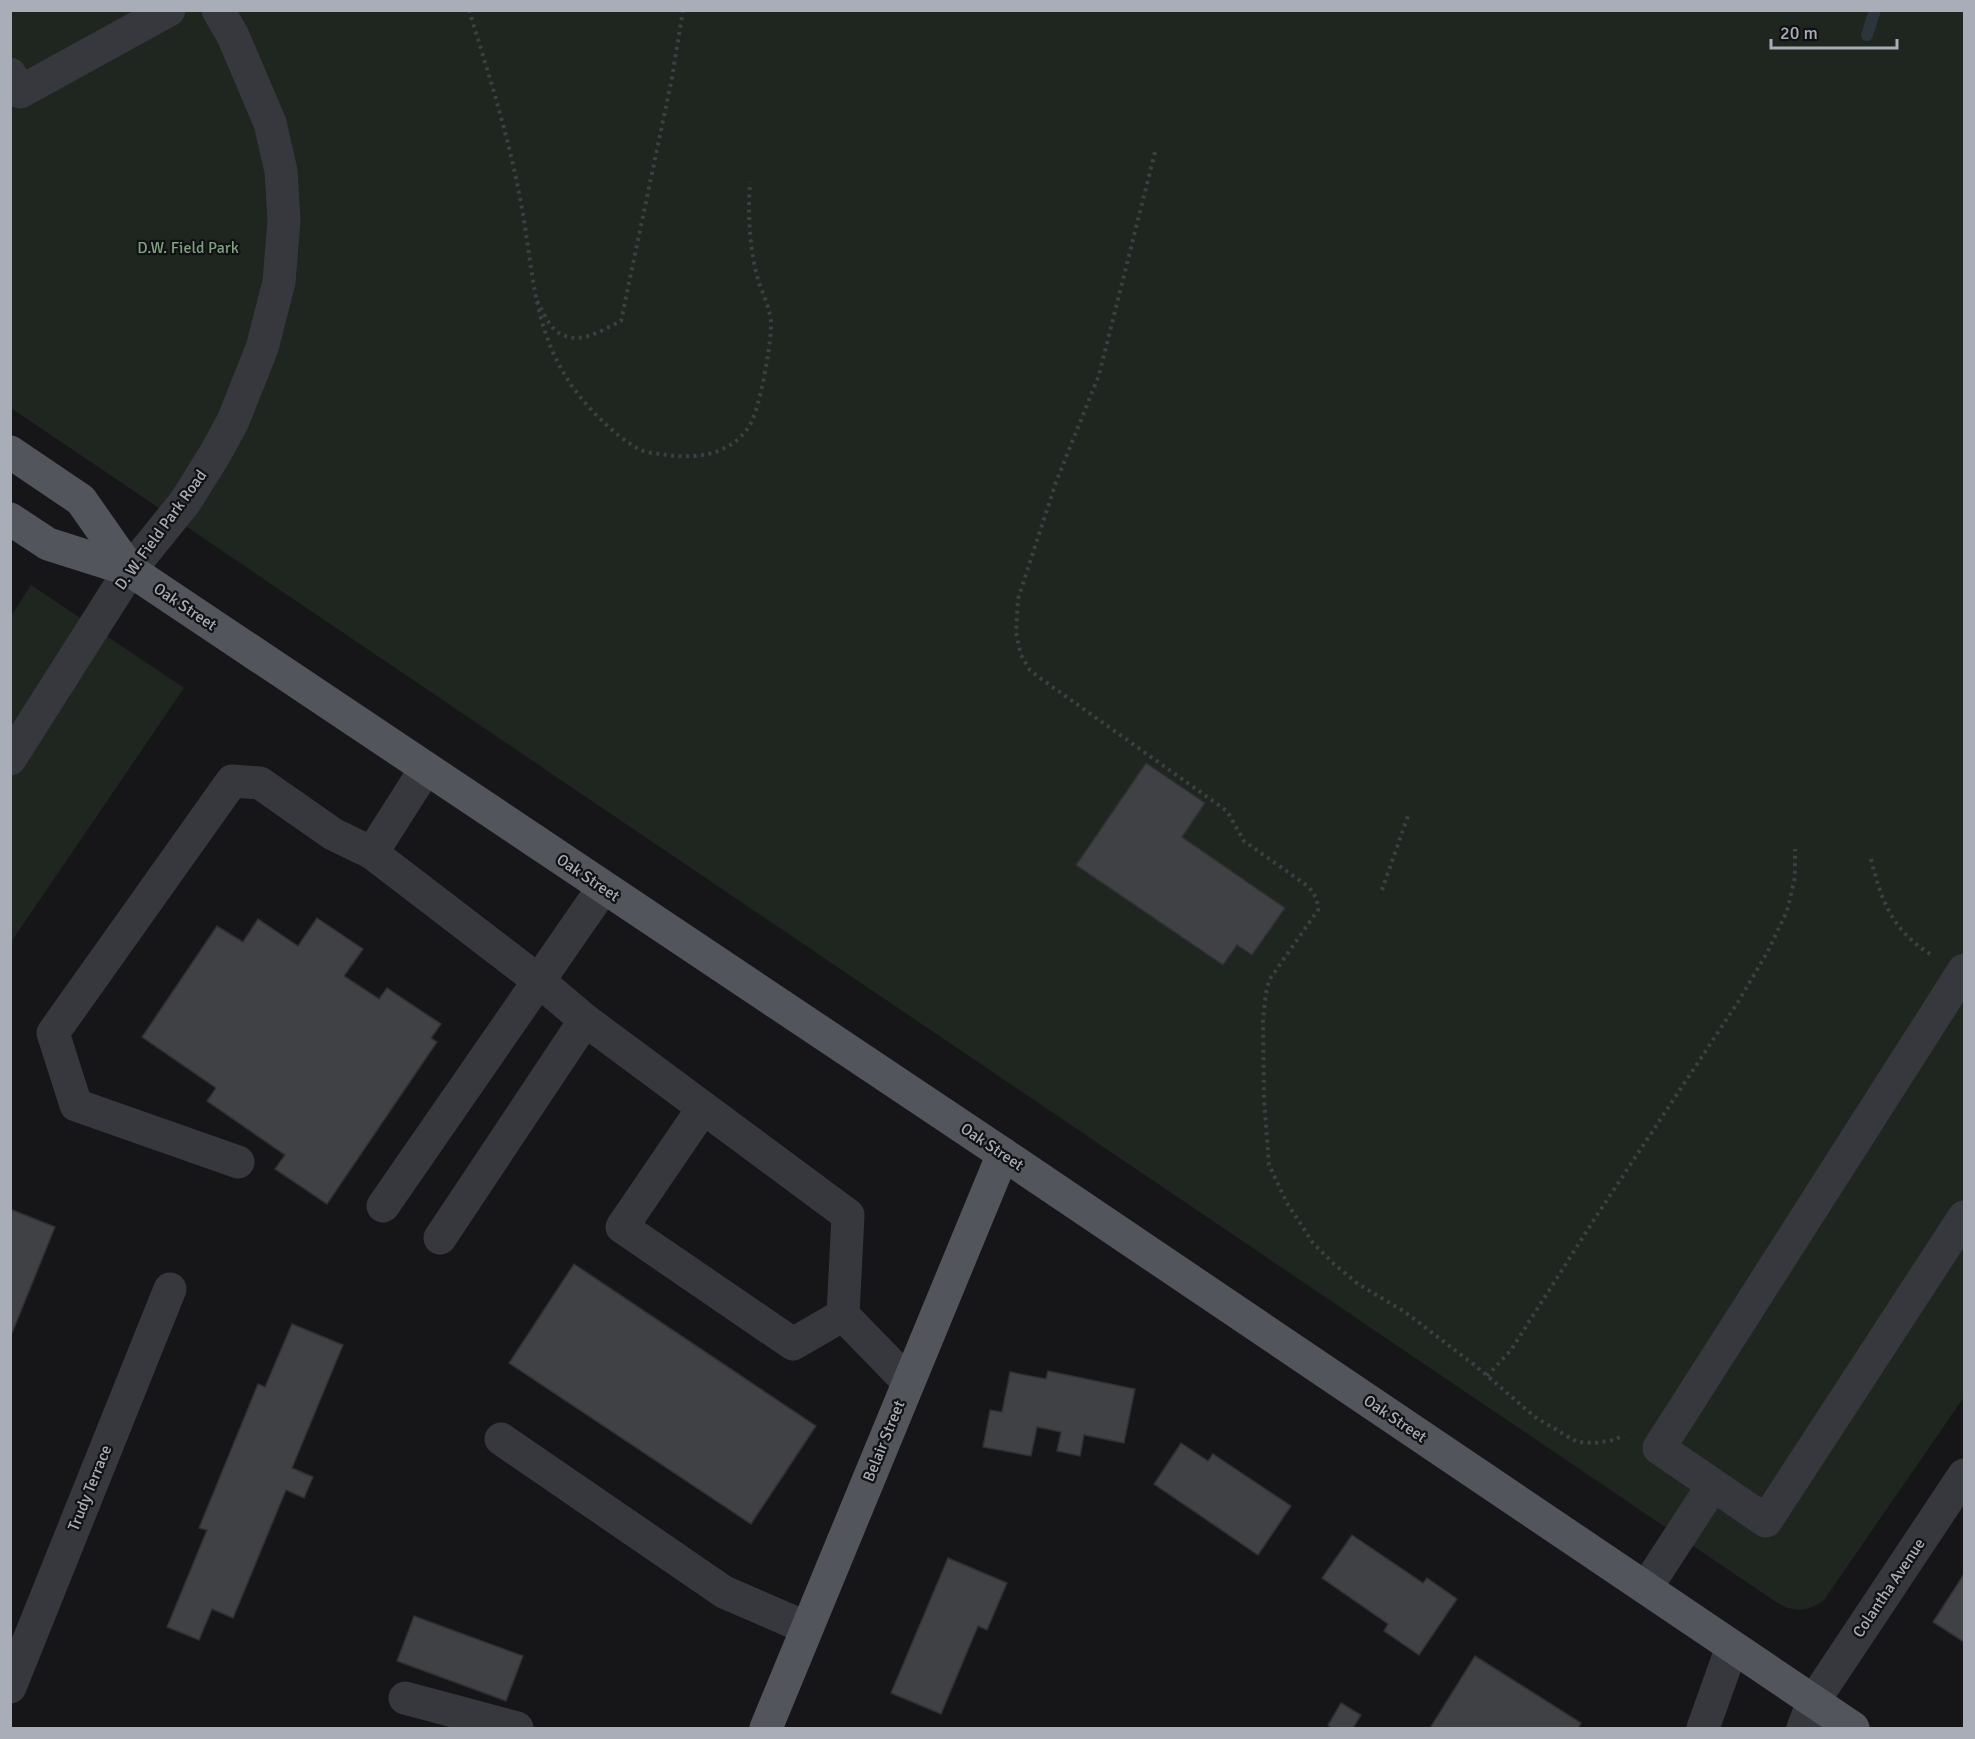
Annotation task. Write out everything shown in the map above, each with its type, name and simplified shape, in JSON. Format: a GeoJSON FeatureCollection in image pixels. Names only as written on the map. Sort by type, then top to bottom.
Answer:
{"type":"FeatureCollection","features":[{"type":"Feature","properties":{"kind":"main road","name":"Oak Street"},"geometry":{"type":"LineString","coordinates":[[10,452],[81,500],[130,570]]}},
{"type":"Feature","properties":{"kind":"main road","name":"Oak Street"},"geometry":{"type":"LineString","coordinates":[[10,519],[48,544],[130,570],[1003,1154],[1646,1588],[1732,1647],[1808,1715],[1853,1728]]}},
{"type":"Feature","properties":{"kind":"main road","name":"Belair Street"},"geometry":{"type":"LineString","coordinates":[[766,1728],[1003,1154]]}},
{"type":"Feature","properties":{"kind":"street"},"geometry":{"type":"LineString","coordinates":[[10,74],[20,92],[170,10]]}},
{"type":"Feature","properties":{"kind":"street","name":"D. W. Field Park Road"},"geometry":{"type":"LineString","coordinates":[[10,759],[130,570],[185,502],[233,421],[262,348],[279,282],[284,220],[281,171],[270,123],[233,36],[218,10]]}},
{"type":"Feature","properties":{"kind":"street"},"geometry":{"type":"LineString","coordinates":[[372,853],[426,768]]}},
{"type":"Feature","properties":{"kind":"street"},"geometry":{"type":"LineString","coordinates":[[238,1162],[76,1105],[53,1033],[232,781],[260,783],[333,834],[372,853],[585,1020],[848,1215],[843,1315],[908,1382]]}},
{"type":"Feature","properties":{"kind":"street"},"geometry":{"type":"LineString","coordinates":[[383,1206],[603,888]]}},
{"type":"Feature","properties":{"kind":"street"},"geometry":{"type":"LineString","coordinates":[[1963,972],[1659,1448],[1766,1521],[1965,1216]]}},
{"type":"Feature","properties":{"kind":"street"},"geometry":{"type":"LineString","coordinates":[[440,1238],[585,1020]]}},
{"type":"Feature","properties":{"kind":"street"},"geometry":{"type":"LineString","coordinates":[[704,1108],[622,1227],[793,1344],[843,1315]]}},
{"type":"Feature","properties":{"kind":"street","name":"Trudy Terrace"},"geometry":{"type":"LineString","coordinates":[[10,1687],[170,1289]]}},
{"type":"Feature","properties":{"kind":"street"},"geometry":{"type":"LineString","coordinates":[[501,1439],[724,1592],[807,1628]]}},
{"type":"Feature","properties":{"kind":"street","name":"Colantha Avenue"},"geometry":{"type":"LineString","coordinates":[[1808,1715],[1965,1475]]}},
{"type":"Feature","properties":{"kind":"street"},"geometry":{"type":"LineString","coordinates":[[1646,1588],[1713,1485]]}},
{"type":"Feature","properties":{"kind":"street"},"geometry":{"type":"LineString","coordinates":[[1703,1728],[1732,1647]]}},
{"type":"Feature","properties":{"kind":"street"},"geometry":{"type":"LineString","coordinates":[[405,1698],[517,1728]]}},
{"type":"Feature","properties":{"kind":"path"},"geometry":{"type":"LineString","coordinates":[[469,10],[497,100],[520,199],[535,298],[552,352],[569,382],[587,404],[620,436],[641,450],[681,458],[704,456],[732,444],[750,425],[761,396],[771,327],[767,301],[756,274],[750,240],[750,182]]}},
{"type":"Feature","properties":{"kind":"path"},"geometry":{"type":"LineString","coordinates":[[535,298],[554,330],[574,339],[587,338],[621,321],[672,78],[683,10]]}},
{"type":"Feature","properties":{"kind":"path"},"geometry":{"type":"LineString","coordinates":[[1155,152],[1099,375],[1056,482],[1022,583],[1015,620],[1021,655],[1030,670],[1227,811],[1244,841],[1309,887],[1317,899],[1318,910],[1269,980],[1263,1019],[1264,1099],[1269,1164],[1287,1203],[1313,1243],[1358,1284],[1405,1312],[1535,1416],[1576,1442],[1595,1443],[1614,1440],[1629,1433],[1644,1438],[1659,1448]]}},
{"type":"Feature","properties":{"kind":"path"},"geometry":{"type":"LineString","coordinates":[[1382,890],[1410,813]]}},
{"type":"Feature","properties":{"kind":"path"},"geometry":{"type":"LineString","coordinates":[[1487,1376],[1511,1350],[1738,1002],[1768,951],[1787,910],[1796,877],[1796,849]]}},
{"type":"Feature","properties":{"kind":"path"},"geometry":{"type":"LineString","coordinates":[[1871,859],[1878,891],[1892,918],[1922,949],[1963,972]]}},
{"type":"Feature","properties":{"kind":"green space","name":"D.W. Field Park"},"geometry":{"type":"Polygon","coordinates":[[[10,11],[1964,11],[1964,1397],[1824,1600],[1812,1607],[1800,1610],[1782,1606],[11,408],[10,11]]]}},
{"type":"Feature","properties":{"kind":"green space"},"geometry":{"type":"Polygon","coordinates":[[[31,585],[184,688],[11,942],[11,616],[31,585]]]}},
{"type":"Feature","properties":{"kind":"building"},"geometry":{"type":"Polygon","coordinates":[[[1146,763],[1205,803],[1182,837],[1285,908],[1252,955],[1237,945],[1223,965],[1076,865],[1146,763]]]}},
{"type":"Feature","properties":{"kind":"building"},"geometry":{"type":"Polygon","coordinates":[[[317,918],[363,949],[344,976],[379,999],[387,988],[441,1024],[431,1038],[437,1042],[327,1204],[275,1169],[285,1155],[207,1101],[216,1088],[142,1037],[217,926],[243,942],[258,919],[298,946],[317,918]]]}},
{"type":"Feature","properties":{"kind":"building"},"geometry":{"type":"Polygon","coordinates":[[[10,1209],[55,1227],[10,1338],[10,1209]]]}},
{"type":"Feature","properties":{"kind":"building"},"geometry":{"type":"Polygon","coordinates":[[[574,1264],[816,1426],[751,1524],[509,1363],[574,1264]]]}},
{"type":"Feature","properties":{"kind":"building"},"geometry":{"type":"Polygon","coordinates":[[[292,1324],[343,1345],[292,1468],[313,1477],[304,1498],[286,1490],[233,1618],[212,1609],[199,1640],[167,1627],[207,1530],[199,1528],[258,1384],[265,1387],[292,1324]]]}},
{"type":"Feature","properties":{"kind":"building"},"geometry":{"type":"Polygon","coordinates":[[[1048,1371],[1135,1389],[1124,1443],[1084,1435],[1080,1456],[1057,1451],[1061,1432],[1037,1427],[1031,1456],[983,1447],[990,1410],[1002,1412],[1010,1372],[1046,1379],[1048,1371]]]}},
{"type":"Feature","properties":{"kind":"building"},"geometry":{"type":"Polygon","coordinates":[[[1181,1443],[1208,1461],[1213,1454],[1291,1506],[1258,1555],[1154,1484],[1181,1443]]]}},
{"type":"Feature","properties":{"kind":"building"},"geometry":{"type":"Polygon","coordinates":[[[1352,1535],[1423,1583],[1427,1578],[1457,1599],[1419,1655],[1384,1631],[1388,1624],[1322,1578],[1352,1535]]]}},
{"type":"Feature","properties":{"kind":"building"},"geometry":{"type":"Polygon","coordinates":[[[948,1558],[1007,1583],[987,1630],[978,1626],[941,1714],[891,1693],[948,1558]]]}},
{"type":"Feature","properties":{"kind":"building"},"geometry":{"type":"Polygon","coordinates":[[[1964,1574],[1964,1642],[1933,1622],[1964,1574]]]}},
{"type":"Feature","properties":{"kind":"building"},"geometry":{"type":"Polygon","coordinates":[[[414,1616],[523,1656],[506,1701],[397,1661],[414,1616]]]}},
{"type":"Feature","properties":{"kind":"building"},"geometry":{"type":"Polygon","coordinates":[[[1475,1656],[1581,1723],[1578,1728],[1430,1728],[1475,1656]]]}},
{"type":"Feature","properties":{"kind":"building"},"geometry":{"type":"Polygon","coordinates":[[[1341,1703],[1361,1715],[1353,1728],[1332,1728],[1328,1725],[1341,1703]]]}},
{"type":"Feature","properties":{"kind":"waterway"},"geometry":{"type":"LineString","coordinates":[[1867,35],[1875,10]]}}]}
